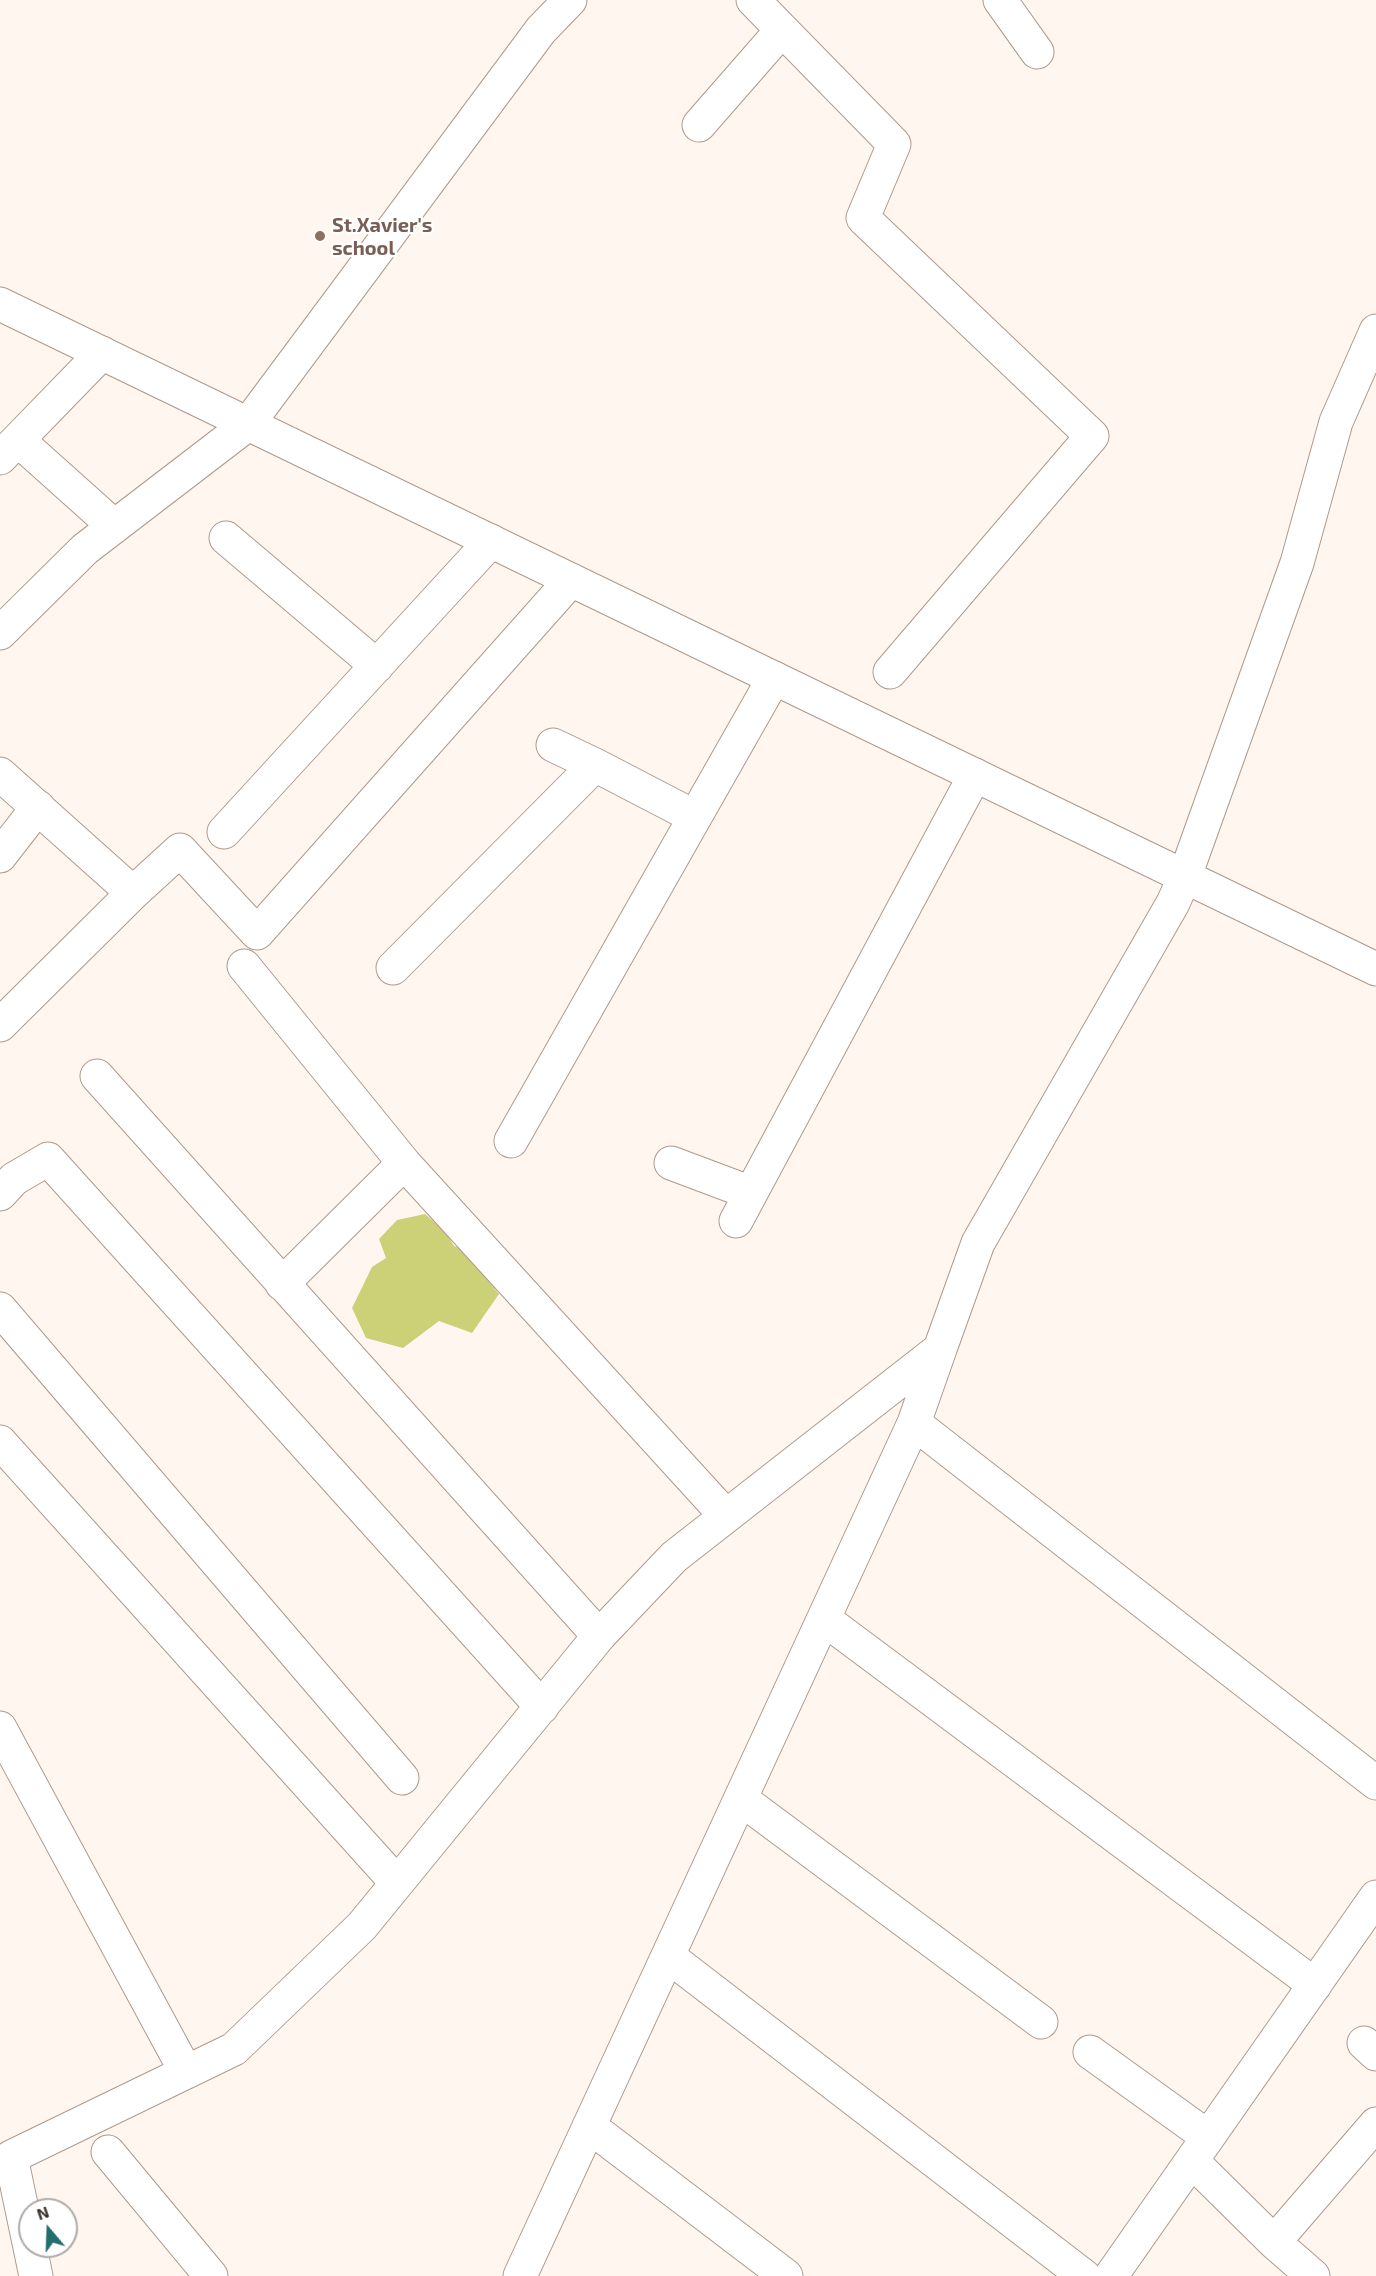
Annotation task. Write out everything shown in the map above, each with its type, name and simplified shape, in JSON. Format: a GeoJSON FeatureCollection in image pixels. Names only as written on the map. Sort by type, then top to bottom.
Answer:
{"type":"FeatureCollection","features":[{"type":"Feature","properties":{"kind":"street"},"geometry":{"type":"LineString","coordinates":[[2,628],[85,549],[248,424],[541,30],[570,0]]}},
{"type":"Feature","properties":{"kind":"street"},"geometry":{"type":"LineString","coordinates":[[753,0],[894,144],[863,218],[1092,436],[890,672]]}},
{"type":"Feature","properties":{"kind":"street"},"geometry":{"type":"LineString","coordinates":[[1000,0],[1037,52]]}},
{"type":"Feature","properties":{"kind":"street"},"geometry":{"type":"LineString","coordinates":[[699,125],[782,30]]}},
{"type":"Feature","properties":{"kind":"street"},"geometry":{"type":"LineString","coordinates":[[0,304],[1376,969]]}},
{"type":"Feature","properties":{"kind":"street"},"geometry":{"type":"LineString","coordinates":[[520,2276],[914,1423],[978,1243],[1173,903],[1185,876],[1297,563],[1336,422],[1376,331]]}},
{"type":"Feature","properties":{"kind":"street"},"geometry":{"type":"LineString","coordinates":[[102,353],[9,449],[114,526]]}},
{"type":"Feature","properties":{"kind":"street"},"geometry":{"type":"LineString","coordinates":[[226,538],[377,666]]}},
{"type":"Feature","properties":{"kind":"street"},"geometry":{"type":"LineString","coordinates":[[224,832],[491,541]]}},
{"type":"Feature","properties":{"kind":"street"},"geometry":{"type":"LineString","coordinates":[[2,1021],[180,850],[257,933],[571,580]]}},
{"type":"Feature","properties":{"kind":"street"},"geometry":{"type":"LineString","coordinates":[[511,1141],[774,678]]}},
{"type":"Feature","properties":{"kind":"street"},"geometry":{"type":"LineString","coordinates":[[554,745],[695,817]]}},
{"type":"Feature","properties":{"kind":"street"},"geometry":{"type":"LineString","coordinates":[[393,968],[595,765]]}},
{"type":"Feature","properties":{"kind":"street"},"geometry":{"type":"LineString","coordinates":[[0,774],[134,893]]}},
{"type":"Feature","properties":{"kind":"street"},"geometry":{"type":"LineString","coordinates":[[671,1163],[743,1207],[975,775]]}},
{"type":"Feature","properties":{"kind":"street"},"geometry":{"type":"LineString","coordinates":[[0,856],[38,807]]}},
{"type":"Feature","properties":{"kind":"street"},"geometry":{"type":"LineString","coordinates":[[244,966],[404,1163],[726,1516]]}},
{"type":"Feature","properties":{"kind":"street"},"geometry":{"type":"LineString","coordinates":[[97,1076],[599,1636]]}},
{"type":"Feature","properties":{"kind":"street"},"geometry":{"type":"LineString","coordinates":[[0,1194],[14,1179],[48,1159],[542,1707]]}},
{"type":"Feature","properties":{"kind":"street"},"geometry":{"type":"LineString","coordinates":[[282,1284],[404,1163]]}},
{"type":"Feature","properties":{"kind":"street"},"geometry":{"type":"LineString","coordinates":[[0,1309],[402,1778]]}},
{"type":"Feature","properties":{"kind":"street"},"geometry":{"type":"LineString","coordinates":[[36,2276],[4,2152],[234,2049],[362,1926],[599,1636],[674,1557],[940,1349]]}},
{"type":"Feature","properties":{"kind":"street"},"geometry":{"type":"LineString","coordinates":[[914,1423],[1376,1783]]}},
{"type":"Feature","properties":{"kind":"street"},"geometry":{"type":"LineString","coordinates":[[0,1442],[397,1883]]}},
{"type":"Feature","properties":{"kind":"street"},"geometry":{"type":"LineString","coordinates":[[824,1619],[1315,1985]]}},
{"type":"Feature","properties":{"kind":"street"},"geometry":{"type":"LineString","coordinates":[[0,1728],[186,2072]]}},
{"type":"Feature","properties":{"kind":"street"},"geometry":{"type":"LineString","coordinates":[[741,1799],[1041,2022]]}},
{"type":"Feature","properties":{"kind":"street"},"geometry":{"type":"LineString","coordinates":[[1111,2276],[1376,1897]]}},
{"type":"Feature","properties":{"kind":"street"},"geometry":{"type":"LineString","coordinates":[[668,1956],[1084,2276]]}},
{"type":"Feature","properties":{"kind":"street"},"geometry":{"type":"LineString","coordinates":[[1090,2052],[1200,2149],[1274,2241],[1313,2276]]}},
{"type":"Feature","properties":{"kind":"street"},"geometry":{"type":"LineString","coordinates":[[1274,2241],[1376,2124]]}},
{"type":"Feature","properties":{"kind":"street"},"geometry":{"type":"LineString","coordinates":[[589,2127],[786,2276]]}},
{"type":"Feature","properties":{"kind":"street"},"geometry":{"type":"LineString","coordinates":[[108,2152],[198,2271]]}},
{"type":"Feature","properties":{"kind":"green space"},"geometry":{"type":"Polygon","coordinates":[[[425,1214],[445,1231],[454,1246],[480,1257],[485,1277],[499,1294],[472,1333],[439,1321],[403,1348],[366,1338],[352,1308],[372,1267],[386,1258],[379,1239],[397,1220],[425,1214]]]}},
{"type":"Feature","properties":{"kind":"place","name":"St.Xavier's school"},"geometry":{"type":"Point","coordinates":[320,236]}}]}
